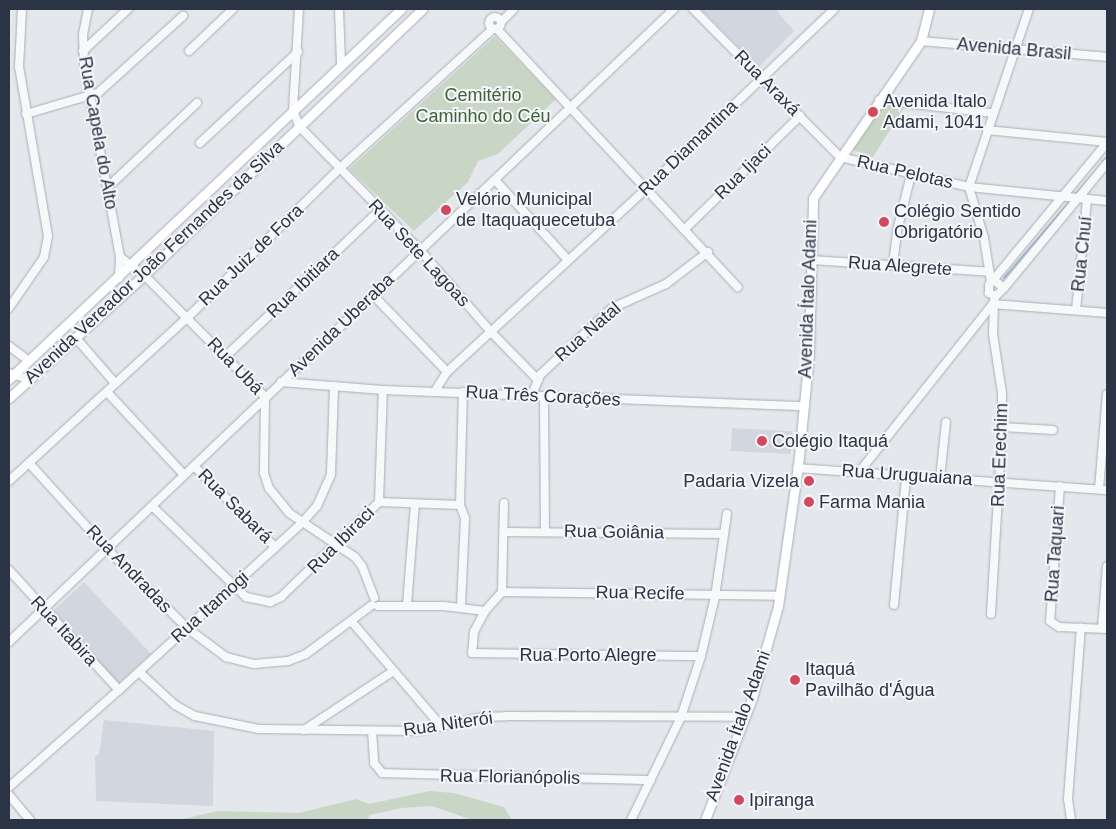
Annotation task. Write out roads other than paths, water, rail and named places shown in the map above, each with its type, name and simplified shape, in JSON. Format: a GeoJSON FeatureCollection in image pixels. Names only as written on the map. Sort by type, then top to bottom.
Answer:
{"type":"FeatureCollection","features":[{"type":"Feature","properties":{"kind":"main road","name":"Avenida Vereador João Fernandes da Silva"},"geometry":{"type":"LineString","coordinates":[[10,376],[29,361],[133,265],[341,63],[401,9]]}},
{"type":"Feature","properties":{"kind":"main road","name":"Avenida Vereador João Fernandes da Silva"},"geometry":{"type":"LineString","coordinates":[[9,398],[144,275],[422,9]]}},
{"type":"Feature","properties":{"kind":"main road","name":"Avenida Ítalo Adami"},"geometry":{"type":"LineString","coordinates":[[704,820],[745,717],[779,596],[804,406],[811,320],[813,198],[921,41],[929,9]]}},
{"type":"Feature","properties":{"kind":"main road"},"geometry":{"type":"LineString","coordinates":[[244,158],[255,168]]}},
{"type":"Feature","properties":{"kind":"main road"},"geometry":{"type":"LineString","coordinates":[[89,305],[99,317]]}},
{"type":"Feature","properties":{"kind":"street"},"geometry":{"type":"LineString","coordinates":[[9,308],[47,247],[19,67],[22,9]]}},
{"type":"Feature","properties":{"kind":"street","name":"Rua Capela do Alto"},"geometry":{"type":"LineString","coordinates":[[88,9],[83,50],[89,98],[120,256],[119,278]]}},
{"type":"Feature","properties":{"kind":"street"},"geometry":{"type":"LineString","coordinates":[[83,50],[128,9]]}},
{"type":"Feature","properties":{"kind":"street"},"geometry":{"type":"LineString","coordinates":[[189,51],[233,9]]}},
{"type":"Feature","properties":{"kind":"street"},"geometry":{"type":"LineString","coordinates":[[294,110],[299,9]]}},
{"type":"Feature","properties":{"kind":"street"},"geometry":{"type":"LineString","coordinates":[[339,9],[341,63]]}},
{"type":"Feature","properties":{"kind":"street"},"geometry":{"type":"LineString","coordinates":[[490,9],[493,17],[488,24],[497,27],[571,109],[686,228],[738,287]]}},
{"type":"Feature","properties":{"kind":"street","name":"Rua Juiz de Fora"},"geometry":{"type":"LineString","coordinates":[[9,481],[188,317],[340,168],[497,27],[514,9]]}},
{"type":"Feature","properties":{"kind":"street","name":"Avenida Uberaba"},"geometry":{"type":"LineString","coordinates":[[9,642],[674,9]]}},
{"type":"Feature","properties":{"kind":"street","name":"Rua Araxá"},"geometry":{"type":"LineString","coordinates":[[693,9],[840,157]]}},
{"type":"Feature","properties":{"kind":"street","name":"Rua Diamantina"},"geometry":{"type":"LineString","coordinates":[[435,390],[446,372],[492,333],[647,188],[761,76],[834,9]]}},
{"type":"Feature","properties":{"kind":"street"},"geometry":{"type":"LineString","coordinates":[[1004,288],[993,282],[969,187],[992,113],[1029,9]]}},
{"type":"Feature","properties":{"kind":"street"},"geometry":{"type":"LineString","coordinates":[[26,114],[89,98],[109,86],[183,16]]}},
{"type":"Feature","properties":{"kind":"street","name":"Avenida Brasil"},"geometry":{"type":"LineString","coordinates":[[921,41],[1107,57]]}},
{"type":"Feature","properties":{"kind":"street"},"geometry":{"type":"LineString","coordinates":[[200,143],[298,52]]}},
{"type":"Feature","properties":{"kind":"street"},"geometry":{"type":"LineString","coordinates":[[879,100],[992,113]]}},
{"type":"Feature","properties":{"kind":"street"},"geometry":{"type":"LineString","coordinates":[[107,188],[197,103]]}},
{"type":"Feature","properties":{"kind":"street","name":"Avenida Vereador João Fernandes da Silva"},"geometry":{"type":"LineString","coordinates":[[294,110],[300,126]]}},
{"type":"Feature","properties":{"kind":"street","name":"Rua Ijaci"},"geometry":{"type":"LineString","coordinates":[[686,228],[800,116]]}},
{"type":"Feature","properties":{"kind":"street","name":"Rua Sete Lagoas"},"geometry":{"type":"LineString","coordinates":[[300,126],[420,250],[492,333],[538,380]]}},
{"type":"Feature","properties":{"kind":"street"},"geometry":{"type":"LineString","coordinates":[[987,130],[1107,142]]}},
{"type":"Feature","properties":{"kind":"street"},"geometry":{"type":"LineString","coordinates":[[993,282],[1107,142]]}},
{"type":"Feature","properties":{"kind":"street","name":"Rua Pelotas"},"geometry":{"type":"LineString","coordinates":[[840,157],[969,187],[1107,201]]}},
{"type":"Feature","properties":{"kind":"street"},"geometry":{"type":"LineString","coordinates":[[860,471],[994,300],[1107,163]]}},
{"type":"Feature","properties":{"kind":"street"},"geometry":{"type":"LineString","coordinates":[[893,265],[897,231],[911,175]]}},
{"type":"Feature","properties":{"kind":"street"},"geometry":{"type":"LineString","coordinates":[[495,180],[568,260]]}},
{"type":"Feature","properties":{"kind":"street","name":"Rua Chuí"},"geometry":{"type":"LineString","coordinates":[[1076,310],[1087,199]]}},
{"type":"Feature","properties":{"kind":"street","name":"Rua Ibitiara"},"geometry":{"type":"LineString","coordinates":[[226,356],[380,210]]}},
{"type":"Feature","properties":{"kind":"street","name":"Rua Natal"},"geometry":{"type":"LineString","coordinates":[[532,395],[538,380],[612,308],[666,284],[708,252]]}},
{"type":"Feature","properties":{"kind":"street"},"geometry":{"type":"LineString","coordinates":[[120,256],[133,265]]}},
{"type":"Feature","properties":{"kind":"street","name":"Rua Alegrete"},"geometry":{"type":"LineString","coordinates":[[811,260],[990,272]]}},
{"type":"Feature","properties":{"kind":"street","name":"Rua Ubá"},"geometry":{"type":"LineString","coordinates":[[133,265],[188,317],[265,397],[264,473],[276,500],[302,524],[338,543],[362,566],[375,603]]}},
{"type":"Feature","properties":{"kind":"street","name":"Rua Erechim"},"geometry":{"type":"LineString","coordinates":[[991,614],[1001,482],[1002,427],[994,300],[988,289],[993,282]]}},
{"type":"Feature","properties":{"kind":"street"},"geometry":{"type":"LineString","coordinates":[[372,295],[446,372]]}},
{"type":"Feature","properties":{"kind":"street"},"geometry":{"type":"LineString","coordinates":[[994,300],[1107,313]]}},
{"type":"Feature","properties":{"kind":"street"},"geometry":{"type":"LineString","coordinates":[[76,338],[115,383]]}},
{"type":"Feature","properties":{"kind":"street"},"geometry":{"type":"LineString","coordinates":[[9,346],[29,361]]}},
{"type":"Feature","properties":{"kind":"street"},"geometry":{"type":"LineString","coordinates":[[10,376],[28,379]]}},
{"type":"Feature","properties":{"kind":"street","name":"Rua Três Corações"},"geometry":{"type":"LineString","coordinates":[[281,382],[383,390],[435,390],[804,406]]}},
{"type":"Feature","properties":{"kind":"street","name":"Rua Itamogi"},"geometry":{"type":"LineString","coordinates":[[9,787],[120,690],[302,524],[326,492],[330,474],[334,386]]}},
{"type":"Feature","properties":{"kind":"street","name":"Rua Ibiraci"},"geometry":{"type":"LineString","coordinates":[[152,506],[232,586],[246,597],[270,602],[296,585],[379,502],[383,390]]}},
{"type":"Feature","properties":{"kind":"street","name":"Rua Sabará"},"geometry":{"type":"LineString","coordinates":[[107,392],[184,475]]}},
{"type":"Feature","properties":{"kind":"street"},"geometry":{"type":"LineString","coordinates":[[461,607],[465,518],[460,505],[463,392]]}},
{"type":"Feature","properties":{"kind":"street"},"geometry":{"type":"LineString","coordinates":[[1103,489],[1107,394]]}},
{"type":"Feature","properties":{"kind":"street"},"geometry":{"type":"LineString","coordinates":[[544,396],[546,531]]}},
{"type":"Feature","properties":{"kind":"street"},"geometry":{"type":"LineString","coordinates":[[940,478],[946,422]]}},
{"type":"Feature","properties":{"kind":"street"},"geometry":{"type":"LineString","coordinates":[[1002,427],[1054,430]]}},
{"type":"Feature","properties":{"kind":"street","name":"Rua Andradas"},"geometry":{"type":"LineString","coordinates":[[29,463],[107,549],[187,628],[226,656],[243,662],[273,664],[306,654],[352,622],[375,603]]}},
{"type":"Feature","properties":{"kind":"street","name":"Rua Sabará"},"geometry":{"type":"LineString","coordinates":[[194,466],[275,547]]}},
{"type":"Feature","properties":{"kind":"street","name":"Rua Uruguaiana"},"geometry":{"type":"LineString","coordinates":[[797,468],[860,471],[906,477],[1103,489]]}},
{"type":"Feature","properties":{"kind":"street"},"geometry":{"type":"LineString","coordinates":[[894,605],[906,477]]}},
{"type":"Feature","properties":{"kind":"street","name":"Rua Taquari"},"geometry":{"type":"LineString","coordinates":[[1060,486],[1050,621],[1059,627],[1081,627]]}},
{"type":"Feature","properties":{"kind":"street"},"geometry":{"type":"LineString","coordinates":[[379,502],[460,505]]}},
{"type":"Feature","properties":{"kind":"street"},"geometry":{"type":"LineString","coordinates":[[375,603],[407,606],[461,607],[485,611],[502,592],[504,503]]}},
{"type":"Feature","properties":{"kind":"street"},"geometry":{"type":"LineString","coordinates":[[407,606],[415,504]]}},
{"type":"Feature","properties":{"kind":"street"},"geometry":{"type":"LineString","coordinates":[[631,820],[680,717],[701,656],[716,594],[727,514]]}},
{"type":"Feature","properties":{"kind":"street","name":"Rua Goiânia"},"geometry":{"type":"LineString","coordinates":[[504,532],[724,534]]}},
{"type":"Feature","properties":{"kind":"street"},"geometry":{"type":"LineString","coordinates":[[1071,820],[1068,799],[1081,627],[1105,629],[1107,566]]}},
{"type":"Feature","properties":{"kind":"street","name":"Rua Itabira"},"geometry":{"type":"LineString","coordinates":[[9,570],[43,609],[120,690]]}},
{"type":"Feature","properties":{"kind":"street","name":"Rua Recife"},"geometry":{"type":"LineString","coordinates":[[502,592],[779,596]]}},
{"type":"Feature","properties":{"kind":"street","name":"Rua Porto Alegre"},"geometry":{"type":"LineString","coordinates":[[485,611],[470,641],[474,655],[701,656]]}},
{"type":"Feature","properties":{"kind":"street"},"geometry":{"type":"LineString","coordinates":[[352,622],[392,672],[442,727]]}},
{"type":"Feature","properties":{"kind":"street","name":"Rua Niterói"},"geometry":{"type":"LineString","coordinates":[[139,672],[175,705],[195,716],[237,727],[303,730],[418,731],[507,716],[745,717]]}},
{"type":"Feature","properties":{"kind":"street"},"geometry":{"type":"LineString","coordinates":[[303,730],[392,672]]}},
{"type":"Feature","properties":{"kind":"street","name":"Rua Florianópolis"},"geometry":{"type":"LineString","coordinates":[[372,731],[374,763],[378,771],[387,774],[651,780]]}},
{"type":"Feature","properties":{"kind":"street"},"geometry":{"type":"LineString","coordinates":[[9,795],[30,820]]}},
{"type":"Feature","properties":{"kind":"waterway"},"geometry":{"type":"LineString","coordinates":[[1103,162],[1107,157]]}},
{"type":"Feature","properties":{"kind":"waterway"},"geometry":{"type":"LineString","coordinates":[[1076,194],[1100,166]]}},
{"type":"Feature","properties":{"kind":"waterway"},"geometry":{"type":"LineString","coordinates":[[1004,278],[1071,200]]}},
{"type":"Feature","properties":{"kind":"place","name":"Avenida Italo Adami, 1041"},"geometry":{"type":"Point","coordinates":[873,112]}},
{"type":"Feature","properties":{"kind":"place","name":"Velório Municipal de Itaquaquecetuba"},"geometry":{"type":"Point","coordinates":[446,210]}},
{"type":"Feature","properties":{"kind":"place","name":"Colégio Sentido Obrigatório"},"geometry":{"type":"Point","coordinates":[884,222]}},
{"type":"Feature","properties":{"kind":"place","name":"Colégio Itaquá"},"geometry":{"type":"Point","coordinates":[762,441]}},
{"type":"Feature","properties":{"kind":"place","name":"Padaria Vizela"},"geometry":{"type":"Point","coordinates":[809,481]}},
{"type":"Feature","properties":{"kind":"place","name":"Farma Mania"},"geometry":{"type":"Point","coordinates":[809,502]}},
{"type":"Feature","properties":{"kind":"place","name":"Itaquá Pavilhão d'Água"},"geometry":{"type":"Point","coordinates":[795,680]}},
{"type":"Feature","properties":{"kind":"place","name":"Ipiranga"},"geometry":{"type":"Point","coordinates":[739,800]}},
{"type":"Feature","properties":{"kind":"park label","name":"Cemitério Caminho do Céu"},"geometry":{"type":"Point","coordinates":[483,106]}}]}
